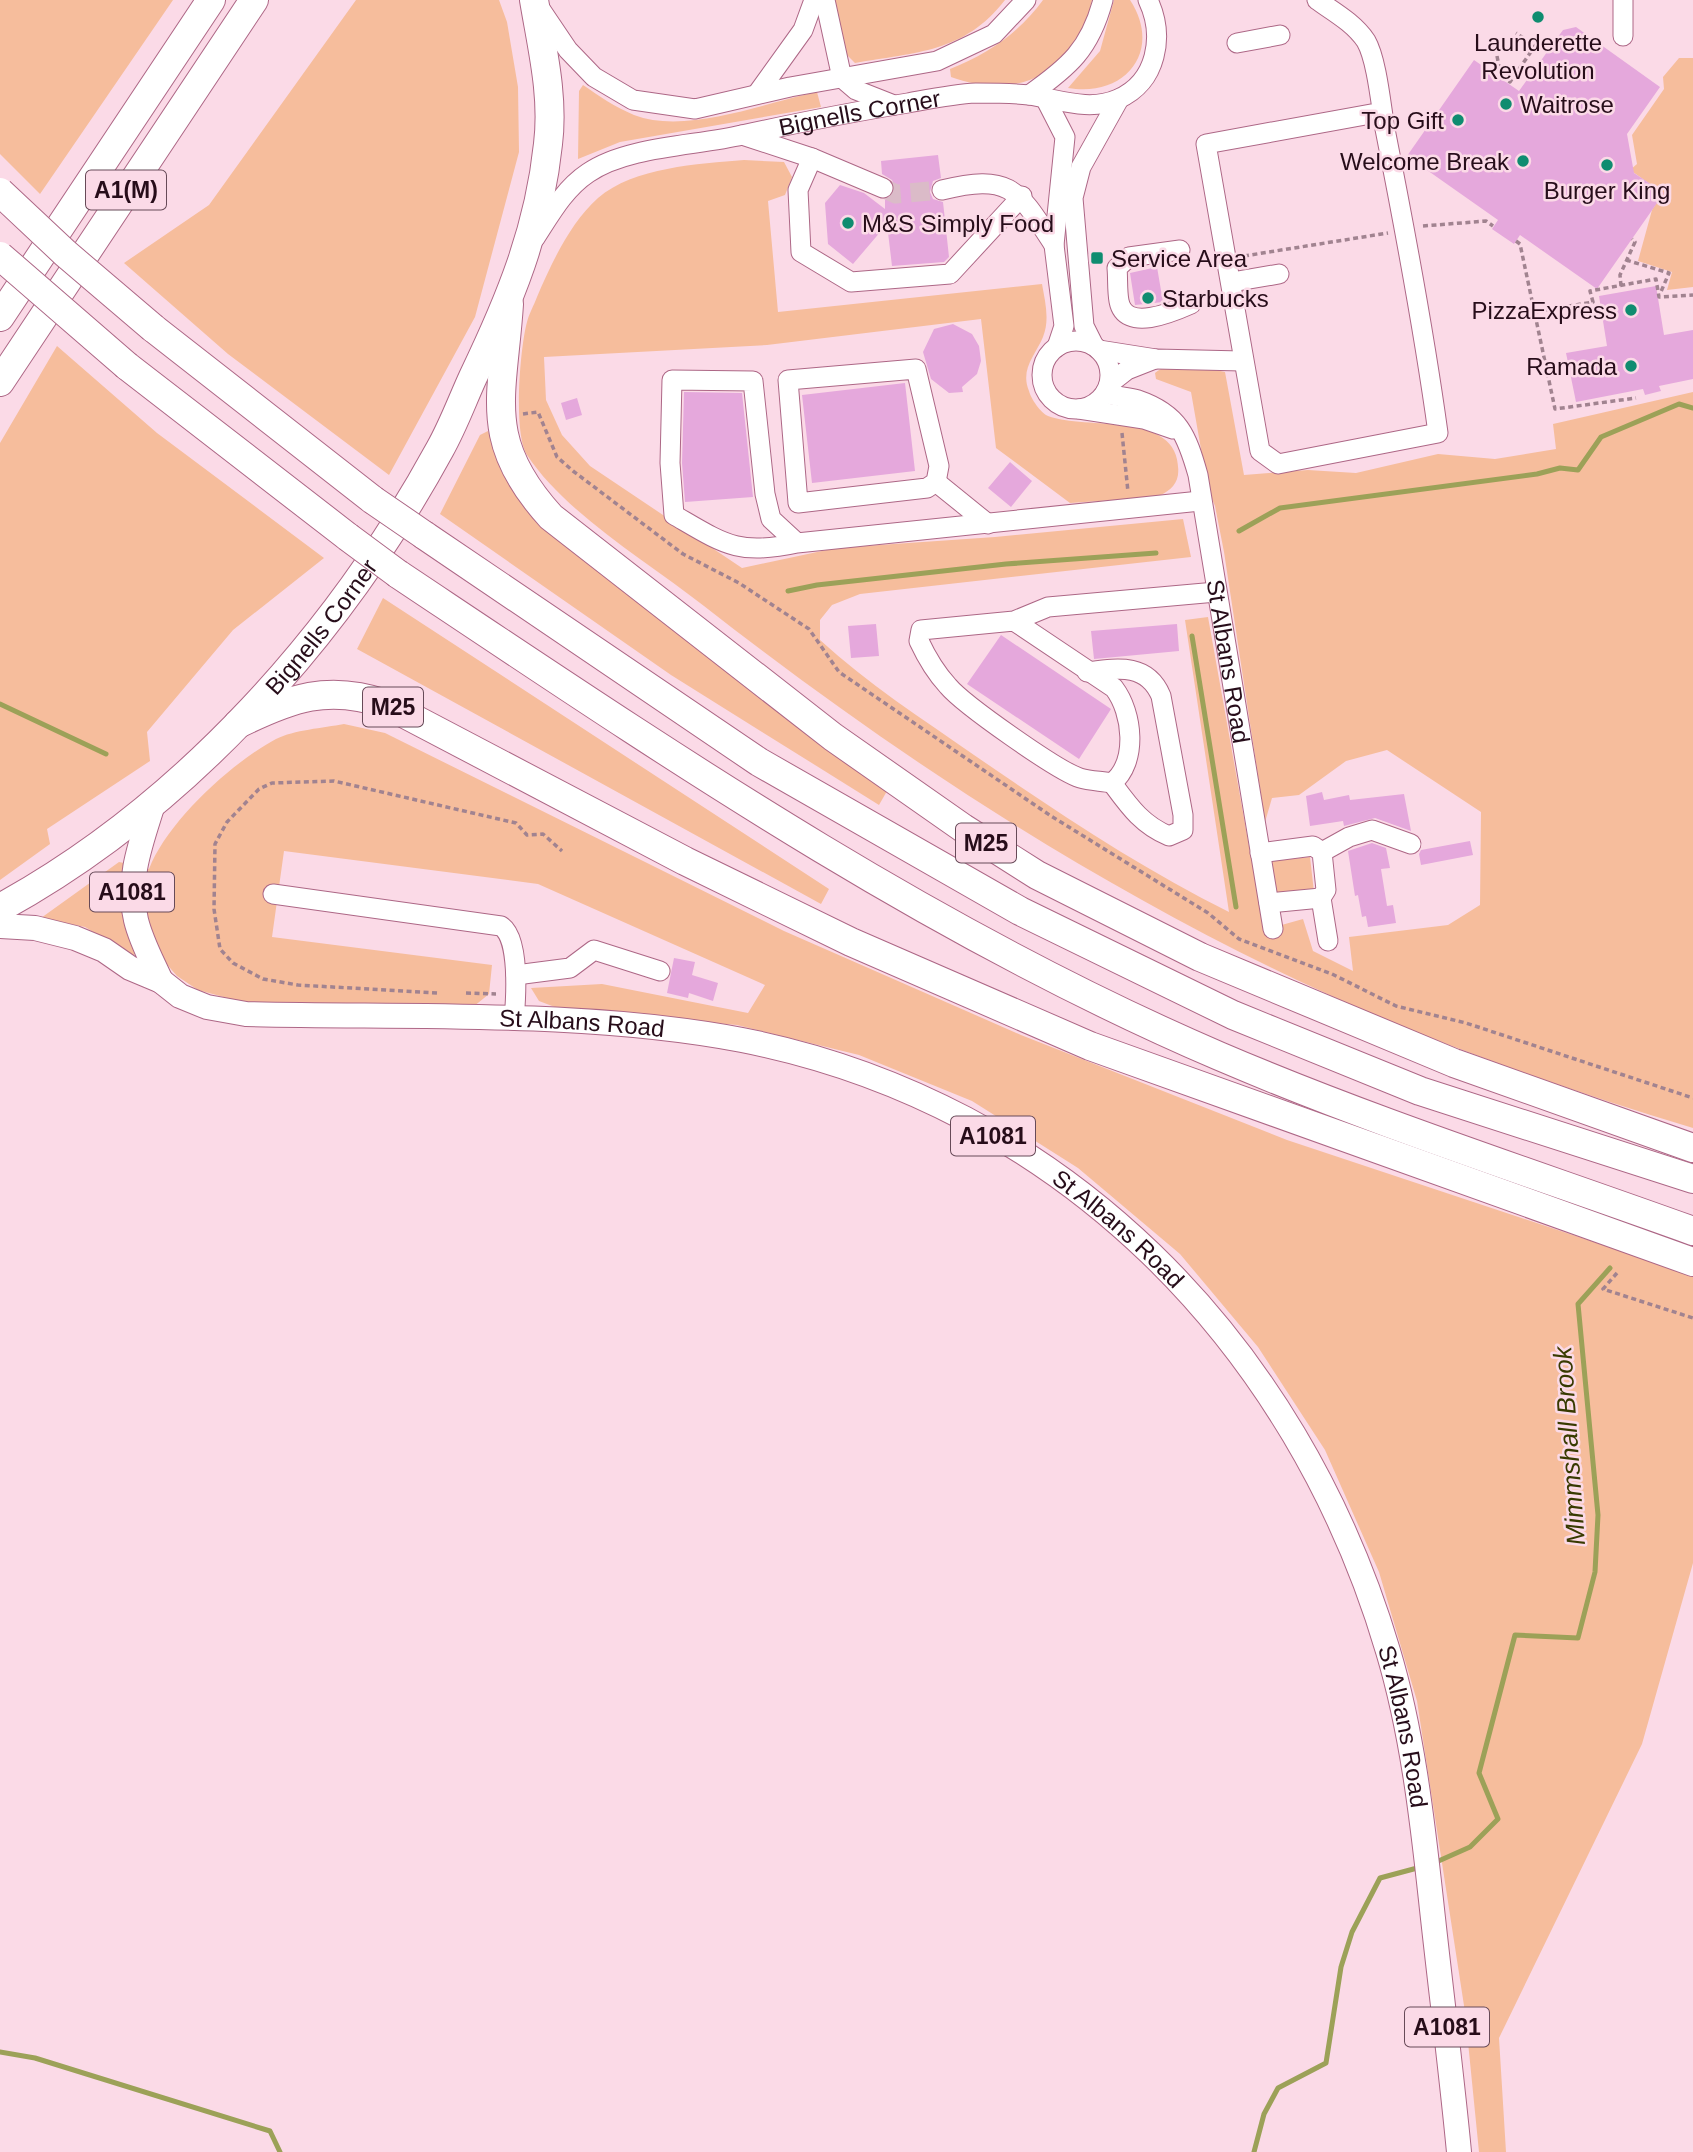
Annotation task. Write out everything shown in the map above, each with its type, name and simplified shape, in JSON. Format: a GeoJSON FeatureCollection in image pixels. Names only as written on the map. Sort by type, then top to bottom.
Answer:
{"type":"FeatureCollection","features":[{"type":"Feature","properties":{"kind":"highway","name":"A1(M)"},"geometry":{"type":"LineString","coordinates":[[0,317],[211,0]]}},
{"type":"Feature","properties":{"kind":"highway","name":"A1(M)"},"geometry":{"type":"LineString","coordinates":[[0,382],[254,0]]}},
{"type":"Feature","properties":{"kind":"highway","name":"Bignells Corner"},"geometry":{"type":"LineString","coordinates":[[0,908],[73,864],[154,801],[238,724],[308,645],[358,580],[441,448],[509,304],[527,251],[538,204],[550,124],[548,80],[534,0]]}},
{"type":"Feature","properties":{"kind":"highway","name":"M25"},"geometry":{"type":"LineString","coordinates":[[0,192],[65,253],[153,328],[373,500],[759,762],[1020,911],[1233,1014],[1420,1091],[1693,1179]]}},
{"type":"Feature","properties":{"kind":"highway"},"geometry":{"type":"LineString","coordinates":[[0,256],[127,366],[398,574],[708,781],[824,852],[1024,961],[1218,1055],[1385,1121],[1693,1231]]}},
{"type":"Feature","properties":{"kind":"highway","name":"M25"},"geometry":{"type":"LineString","coordinates":[[509,304],[499,407],[508,454],[531,495],[551,517],[833,737],[899,785],[1037,875],[1200,957],[1454,1063],[1693,1148]]}},
{"type":"Feature","properties":{"kind":"highway","name":"M25"},"geometry":{"type":"LineString","coordinates":[[238,724],[275,706],[319,693],[353,694],[386,704],[685,861],[839,937],[1090,1046],[1693,1262]]}},
{"type":"Feature","properties":{"kind":"main road","name":"A1081"},"geometry":{"type":"LineString","coordinates":[[154,801],[136,860],[132,900],[136,922],[161,981]]}},
{"type":"Feature","properties":{"kind":"main road","name":"St Albans Road"},"geometry":{"type":"LineString","coordinates":[[0,926],[35,928],[75,937],[104,950],[130,968],[161,981],[180,996],[207,1007],[246,1014],[514,1020],[664,1029],[745,1041],[908,1090],[1022,1151],[1117,1220],[1194,1294],[1259,1376],[1307,1456],[1348,1536],[1390,1656],[1426,1842],[1431,1902],[1446,2010],[1459,2152]]}},
{"type":"Feature","properties":{"kind":"street","name":"Bignells Corner"},"geometry":{"type":"LineString","coordinates":[[534,0],[587,71],[633,100],[695,109],[757,94],[937,61],[956,55],[994,34],[1026,0]]}},
{"type":"Feature","properties":{"kind":"street"},"geometry":{"type":"LineString","coordinates":[[757,94],[803,30],[814,0]]}},
{"type":"Feature","properties":{"kind":"street"},"geometry":{"type":"LineString","coordinates":[[825,0],[842,78],[856,90],[895,105]]}},
{"type":"Feature","properties":{"kind":"street"},"geometry":{"type":"LineString","coordinates":[[1103,0],[1088,43],[1037,97],[1065,137],[1054,245],[1064,326],[1057,347],[1044,365],[1044,386],[1053,399],[1067,407],[1144,419],[1186,435]]}},
{"type":"Feature","properties":{"kind":"street"},"geometry":{"type":"LineString","coordinates":[[1107,389],[1107,360],[1084,326],[1073,198],[1082,167],[1119,99],[1136,86],[1147,72],[1156,53],[1159,35],[1149,0]]}},
{"type":"Feature","properties":{"kind":"street"},"geometry":{"type":"LineString","coordinates":[[1317,0],[1349,23],[1367,42],[1382,112],[1405,230],[1438,433],[1278,464],[1260,451],[1242,361],[1241,333],[1206,144],[1382,112]]}},
{"type":"Feature","properties":{"kind":"street"},"geometry":{"type":"LineString","coordinates":[[1623,0],[1623,36]]}},
{"type":"Feature","properties":{"kind":"street"},"geometry":{"type":"LineString","coordinates":[[1237,43],[1280,35]]}},
{"type":"Feature","properties":{"kind":"street","name":"Bignells Corner"},"geometry":{"type":"LineString","coordinates":[[527,251],[560,199],[589,172],[637,155],[779,125],[973,93],[1037,97],[1097,105],[1119,99]]}},
{"type":"Feature","properties":{"kind":"street"},"geometry":{"type":"LineString","coordinates":[[741,135],[811,158],[883,188]]}},
{"type":"Feature","properties":{"kind":"street"},"geometry":{"type":"LineString","coordinates":[[811,158],[798,190],[801,252],[851,282],[950,274],[1022,196]]}},
{"type":"Feature","properties":{"kind":"street"},"geometry":{"type":"LineString","coordinates":[[942,190],[972,183],[1000,185],[1022,196],[1054,245]]}},
{"type":"Feature","properties":{"kind":"street"},"geometry":{"type":"LineString","coordinates":[[1180,250],[1129,257],[1118,268],[1119,304],[1128,314],[1140,319],[1173,312],[1191,303]]}},
{"type":"Feature","properties":{"kind":"street"},"geometry":{"type":"LineString","coordinates":[[1231,282],[1279,274]]}},
{"type":"Feature","properties":{"kind":"street"},"geometry":{"type":"LineString","coordinates":[[1057,347],[1078,341],[1097,348],[1156,359],[1242,361]]}},
{"type":"Feature","properties":{"kind":"street"},"geometry":{"type":"LineString","coordinates":[[1079,408],[1092,405],[1127,370],[1156,359]]}},
{"type":"Feature","properties":{"kind":"street"},"geometry":{"type":"LineString","coordinates":[[916,369],[939,466],[936,482],[927,488],[798,503],[788,380],[916,369]]}},
{"type":"Feature","properties":{"kind":"street"},"geometry":{"type":"LineString","coordinates":[[797,543],[771,519],[765,494],[753,381],[672,380],[670,463],[674,516],[738,549],[766,550],[797,543],[1200,501]]}},
{"type":"Feature","properties":{"kind":"street"},"geometry":{"type":"LineString","coordinates":[[1107,389],[1156,409],[1186,435]]}},
{"type":"Feature","properties":{"kind":"street","name":"St Albans Road"},"geometry":{"type":"LineString","coordinates":[[1186,435],[1198,475],[1200,501],[1273,929]]}},
{"type":"Feature","properties":{"kind":"street"},"geometry":{"type":"LineString","coordinates":[[936,482],[988,524]]}},
{"type":"Feature","properties":{"kind":"street"},"geometry":{"type":"LineString","coordinates":[[1087,672],[1127,668],[1140,671],[1156,684],[1176,776],[1183,831],[1169,835],[1154,830],[1140,820],[1112,783],[1079,778],[1060,768],[974,708],[948,687],[919,640],[921,630],[1014,621],[1048,607],[1216,592]]}},
{"type":"Feature","properties":{"kind":"street"},"geometry":{"type":"LineString","coordinates":[[1014,621],[1114,688],[1122,698],[1128,716],[1128,756],[1123,774],[1112,783]]}},
{"type":"Feature","properties":{"kind":"street"},"geometry":{"type":"LineString","coordinates":[[1322,852],[1349,837],[1372,830],[1410,844]]}},
{"type":"Feature","properties":{"kind":"street"},"geometry":{"type":"LineString","coordinates":[[1260,853],[1313,846],[1322,852]]}},
{"type":"Feature","properties":{"kind":"street"},"geometry":{"type":"LineString","coordinates":[[1322,852],[1326,890],[1321,898],[1328,941]]}},
{"type":"Feature","properties":{"kind":"street"},"geometry":{"type":"LineString","coordinates":[[273,894],[501,926],[509,935],[516,975],[514,1020]]}},
{"type":"Feature","properties":{"kind":"street"},"geometry":{"type":"LineString","coordinates":[[1269,903],[1321,898]]}},
{"type":"Feature","properties":{"kind":"street"},"geometry":{"type":"LineString","coordinates":[[516,975],[570,968],[594,950],[660,971]]}},
{"type":"Feature","properties":{"kind":"path"},"geometry":{"type":"LineString","coordinates":[[1497,56],[1501,78],[1510,82],[1535,46],[1516,33]]}},
{"type":"Feature","properties":{"kind":"path"},"geometry":{"type":"LineString","coordinates":[[1228,258],[1431,224],[1486,221],[1493,226]]}},
{"type":"Feature","properties":{"kind":"path"},"geometry":{"type":"LineString","coordinates":[[1621,286],[1620,275],[1634,242],[1632,239]]}},
{"type":"Feature","properties":{"kind":"path"},"geometry":{"type":"LineString","coordinates":[[1516,241],[1520,244],[1555,409],[1636,398]]}},
{"type":"Feature","properties":{"kind":"path"},"geometry":{"type":"LineString","coordinates":[[1626,260],[1669,273],[1659,297]]}},
{"type":"Feature","properties":{"kind":"path"},"geometry":{"type":"LineString","coordinates":[[1534,312],[1593,302],[1590,291],[1656,279],[1659,297]]}},
{"type":"Feature","properties":{"kind":"path"},"geometry":{"type":"LineString","coordinates":[[1659,297],[1693,295]]}},
{"type":"Feature","properties":{"kind":"path"},"geometry":{"type":"LineString","coordinates":[[538,412],[557,457],[573,471],[683,554],[739,583],[809,629],[839,672],[1051,816],[1208,913],[1239,939],[1332,974],[1396,1006],[1466,1023],[1693,1098]]}},
{"type":"Feature","properties":{"kind":"path"},"geometry":{"type":"LineString","coordinates":[[1122,424],[1129,509]]}},
{"type":"Feature","properties":{"kind":"path"},"geometry":{"type":"LineString","coordinates":[[1617,1273],[1602,1289],[1693,1318]]}},
{"type":"Feature","properties":{"kind":"shaded area"},"geometry":{"type":"Polygon","coordinates":[[[0,0],[173,0],[40,194],[0,154],[0,0]]]}},
{"type":"Feature","properties":{"kind":"shaded area"},"geometry":{"type":"Polygon","coordinates":[[[356,0],[499,0],[507,22],[518,87],[519,152],[475,317],[389,475],[228,354],[124,263],[209,205],[356,0]]]}},
{"type":"Feature","properties":{"kind":"shaded area"},"geometry":{"type":"Polygon","coordinates":[[[835,0],[1005,0],[973,31],[956,40],[918,52],[855,63],[845,53],[835,0]]]}},
{"type":"Feature","properties":{"kind":"shaded area"},"geometry":{"type":"Polygon","coordinates":[[[1043,0],[1092,0],[1085,25],[1074,46],[1059,62],[1042,74],[1022,82],[1000,86],[976,84],[951,77],[950,69],[977,57],[1002,41],[1024,23],[1043,0]]]}},
{"type":"Feature","properties":{"kind":"shaded area"},"geometry":{"type":"Polygon","coordinates":[[[1114,0],[1130,0],[1139,19],[1142,36],[1140,52],[1133,66],[1122,78],[1107,86],[1068,88],[1100,51],[1114,0]]]}},
{"type":"Feature","properties":{"kind":"shaded area"},"geometry":{"type":"Polygon","coordinates":[[[1679,58],[1693,58],[1693,287],[1667,290],[1672,272],[1638,261],[1652,210],[1663,193],[1630,170],[1637,164],[1632,135],[1664,89],[1663,77],[1679,58]]]}},
{"type":"Feature","properties":{"kind":"shaded area"},"geometry":{"type":"Polygon","coordinates":[[[583,85],[627,112],[655,120],[677,121],[725,115],[817,92],[821,107],[620,142],[578,159],[579,91],[583,85]]]}},
{"type":"Feature","properties":{"kind":"shaded area"},"geometry":{"type":"Polygon","coordinates":[[[744,160],[784,162],[792,177],[785,195],[768,201],[778,312],[1042,284],[1046,310],[1045,331],[1026,376],[1034,402],[1048,416],[1130,426],[1150,431],[1166,440],[1176,454],[1178,475],[1175,483],[1157,497],[1070,503],[996,448],[981,319],[767,345],[544,357],[546,400],[562,435],[590,466],[742,568],[836,548],[995,537],[1183,519],[1191,557],[860,594],[832,605],[820,620],[820,640],[895,700],[1036,797],[1131,858],[1229,912],[1185,620],[1208,617],[1264,930],[1303,919],[1313,951],[1353,971],[1349,937],[1448,925],[1480,905],[1481,812],[1387,750],[1346,761],[1299,795],[1272,798],[1265,822],[1224,552],[1215,506],[1208,489],[1191,392],[1156,379],[1155,373],[1162,368],[1179,365],[1225,372],[1244,475],[1308,470],[1356,473],[1438,454],[1495,459],[1556,449],[1553,424],[1693,392],[1693,1128],[1542,1079],[1393,1023],[1297,980],[1141,899],[990,810],[845,711],[609,536],[563,497],[527,455],[520,429],[519,410],[520,370],[527,322],[555,258],[588,208],[613,188],[648,173],[744,160]]]}},
{"type":"Feature","properties":{"kind":"shaded area"},"geometry":{"type":"Polygon","coordinates":[[[57,346],[157,433],[324,558],[233,630],[147,732],[150,761],[47,829],[50,844],[0,880],[0,443],[57,346]]]}},
{"type":"Feature","properties":{"kind":"shaded area"},"geometry":{"type":"Polygon","coordinates":[[[488,431],[504,475],[887,791],[879,805],[671,675],[440,514],[480,435],[488,431]]]}},
{"type":"Feature","properties":{"kind":"shaded area"},"geometry":{"type":"Polygon","coordinates":[[[383,598],[829,889],[821,904],[357,649],[383,598]]]}},
{"type":"Feature","properties":{"kind":"shaded area"},"geometry":{"type":"Polygon","coordinates":[[[344,724],[385,733],[784,931],[1021,1035],[1287,1140],[1693,1275],[1693,1563],[1642,1744],[1499,2038],[1506,2152],[1479,2152],[1465,2012],[1417,1701],[1379,1572],[1325,1450],[1258,1347],[1180,1254],[1078,1168],[972,1101],[859,1055],[737,1025],[560,1009],[539,1001],[531,988],[602,984],[748,1013],[765,985],[538,884],[284,851],[272,937],[492,965],[489,994],[473,1007],[242,1002],[198,990],[177,976],[164,961],[143,920],[142,867],[149,869],[170,832],[202,795],[258,750],[291,733],[344,724]]]}},
{"type":"Feature","properties":{"kind":"shaded area"},"geometry":{"type":"Polygon","coordinates":[[[1310,857],[1314,892],[1276,896],[1272,861],[1310,857]]]}},
{"type":"Feature","properties":{"kind":"shaded area"},"geometry":{"type":"Polygon","coordinates":[[[119,862],[124,863],[122,909],[136,953],[133,956],[85,927],[41,918],[119,862]]]}},
{"type":"Feature","properties":{"kind":"building","name":"Welcome Break"},"geometry":{"type":"Polygon","coordinates":[[[1576,27],[1660,87],[1627,134],[1634,173],[1664,193],[1597,289],[1520,235],[1514,244],[1492,229],[1498,220],[1407,156],[1474,60],[1519,91],[1563,30],[1576,27]]]}},
{"type":"Feature","properties":{"kind":"building"},"geometry":{"type":"Polygon","coordinates":[[[938,155],[941,178],[933,181],[930,192],[933,199],[943,202],[949,257],[944,262],[892,266],[887,224],[853,264],[828,244],[825,203],[840,185],[864,193],[885,209],[885,200],[891,197],[895,187],[892,180],[882,174],[881,161],[938,155]]]}},
{"type":"Feature","properties":{"kind":"building","name":"Starbucks"},"geometry":{"type":"Polygon","coordinates":[[[1157,267],[1163,302],[1135,305],[1130,273],[1157,267]]]}},
{"type":"Feature","properties":{"kind":"building","name":"Ramada"},"geometry":{"type":"Polygon","coordinates":[[[1656,286],[1664,335],[1693,330],[1693,379],[1659,386],[1661,391],[1645,395],[1643,389],[1576,402],[1566,353],[1607,346],[1599,296],[1656,286]]]}},
{"type":"Feature","properties":{"kind":"building"},"geometry":{"type":"Polygon","coordinates":[[[953,324],[972,334],[979,346],[981,361],[977,374],[962,387],[963,392],[949,393],[931,379],[923,352],[934,329],[953,324]]]}},
{"type":"Feature","properties":{"kind":"building"},"geometry":{"type":"Polygon","coordinates":[[[905,383],[915,471],[812,483],[802,395],[905,383]]]}},
{"type":"Feature","properties":{"kind":"building"},"geometry":{"type":"Polygon","coordinates":[[[684,392],[742,393],[753,497],[685,502],[682,463],[684,392]]]}},
{"type":"Feature","properties":{"kind":"building"},"geometry":{"type":"Polygon","coordinates":[[[577,398],[582,415],[566,420],[561,403],[577,398]]]}},
{"type":"Feature","properties":{"kind":"building"},"geometry":{"type":"Polygon","coordinates":[[[1010,462],[1032,481],[1011,507],[988,488],[1010,462]]]}},
{"type":"Feature","properties":{"kind":"building"},"geometry":{"type":"Polygon","coordinates":[[[876,624],[879,656],[851,658],[848,626],[876,624]]]}},
{"type":"Feature","properties":{"kind":"building"},"geometry":{"type":"Polygon","coordinates":[[[1177,624],[1179,651],[1094,659],[1091,631],[1177,624]]]}},
{"type":"Feature","properties":{"kind":"building"},"geometry":{"type":"Polygon","coordinates":[[[1001,635],[1111,709],[1079,759],[967,684],[1001,635]]]}},
{"type":"Feature","properties":{"kind":"building"},"geometry":{"type":"Polygon","coordinates":[[[1322,792],[1324,800],[1349,795],[1350,800],[1404,794],[1411,831],[1375,818],[1344,826],[1343,821],[1310,826],[1306,796],[1322,792]]]}},
{"type":"Feature","properties":{"kind":"building"},"geometry":{"type":"Polygon","coordinates":[[[1470,841],[1473,855],[1421,865],[1421,850],[1470,841]]]}},
{"type":"Feature","properties":{"kind":"building"},"geometry":{"type":"Polygon","coordinates":[[[1372,843],[1386,848],[1390,868],[1381,869],[1387,906],[1393,905],[1396,923],[1368,927],[1366,916],[1362,917],[1358,895],[1355,896],[1348,851],[1372,843]]]}},
{"type":"Feature","properties":{"kind":"building"},"geometry":{"type":"Polygon","coordinates":[[[674,958],[695,962],[692,975],[718,983],[713,1001],[689,993],[688,998],[667,993],[674,958]]]}},
{"type":"Feature","properties":{"kind":"waterway"},"geometry":{"type":"LineString","coordinates":[[1239,531],[1280,508],[1537,474],[1560,468],[1578,470],[1601,437],[1679,404],[1693,408]]}},
{"type":"Feature","properties":{"kind":"waterway"},"geometry":{"type":"LineString","coordinates":[[788,591],[817,585],[1006,564],[1156,553]]}},
{"type":"Feature","properties":{"kind":"waterway"},"geometry":{"type":"LineString","coordinates":[[1192,636],[1236,907]]}},
{"type":"Feature","properties":{"kind":"waterway"},"geometry":{"type":"LineString","coordinates":[[0,704],[106,754]]}},
{"type":"Feature","properties":{"kind":"waterway","name":"Mimmshall Brook"},"geometry":{"type":"LineString","coordinates":[[1434,1863],[1470,1847],[1498,1819],[1479,1773],[1515,1635],[1578,1638],[1595,1572],[1598,1515],[1578,1304],[1610,1268]]}},
{"type":"Feature","properties":{"kind":"waterway","name":"Mimmshall Brook"},"geometry":{"type":"LineString","coordinates":[[1254,2152],[1264,2114],[1278,2088],[1326,2063],[1341,1967],[1352,1932],[1380,1878],[1421,1867]]}},
{"type":"Feature","properties":{"kind":"waterway"},"geometry":{"type":"LineString","coordinates":[[0,2052],[35,2058],[270,2131],[280,2152]]}},
{"type":"Feature","properties":{"kind":"tunnel"},"geometry":{"type":"LineString","coordinates":[[883,188],[896,194],[942,190]]}},
{"type":"Feature","properties":{"kind":"place","name":"Launderette Revolution"},"geometry":{"type":"Point","coordinates":[1538,17]}},
{"type":"Feature","properties":{"kind":"place","name":"Waitrose"},"geometry":{"type":"Point","coordinates":[1506,104]}},
{"type":"Feature","properties":{"kind":"place","name":"Top Gift"},"geometry":{"type":"Point","coordinates":[1458,120]}},
{"type":"Feature","properties":{"kind":"place","name":"Welcome Break"},"geometry":{"type":"Point","coordinates":[1523,161]}},
{"type":"Feature","properties":{"kind":"place","name":"Burger King"},"geometry":{"type":"Point","coordinates":[1607,165]}},
{"type":"Feature","properties":{"kind":"place","name":"M&S Simply Food"},"geometry":{"type":"Point","coordinates":[848,223]}},
{"type":"Feature","properties":{"kind":"place","name":"Service Area"},"geometry":{"type":"Point","coordinates":[1097,258]}},
{"type":"Feature","properties":{"kind":"place","name":"Starbucks"},"geometry":{"type":"Point","coordinates":[1148,298]}},
{"type":"Feature","properties":{"kind":"place","name":"PizzaExpress"},"geometry":{"type":"Point","coordinates":[1631,310]}},
{"type":"Feature","properties":{"kind":"place","name":"Ramada"},"geometry":{"type":"Point","coordinates":[1631,366]}}]}
